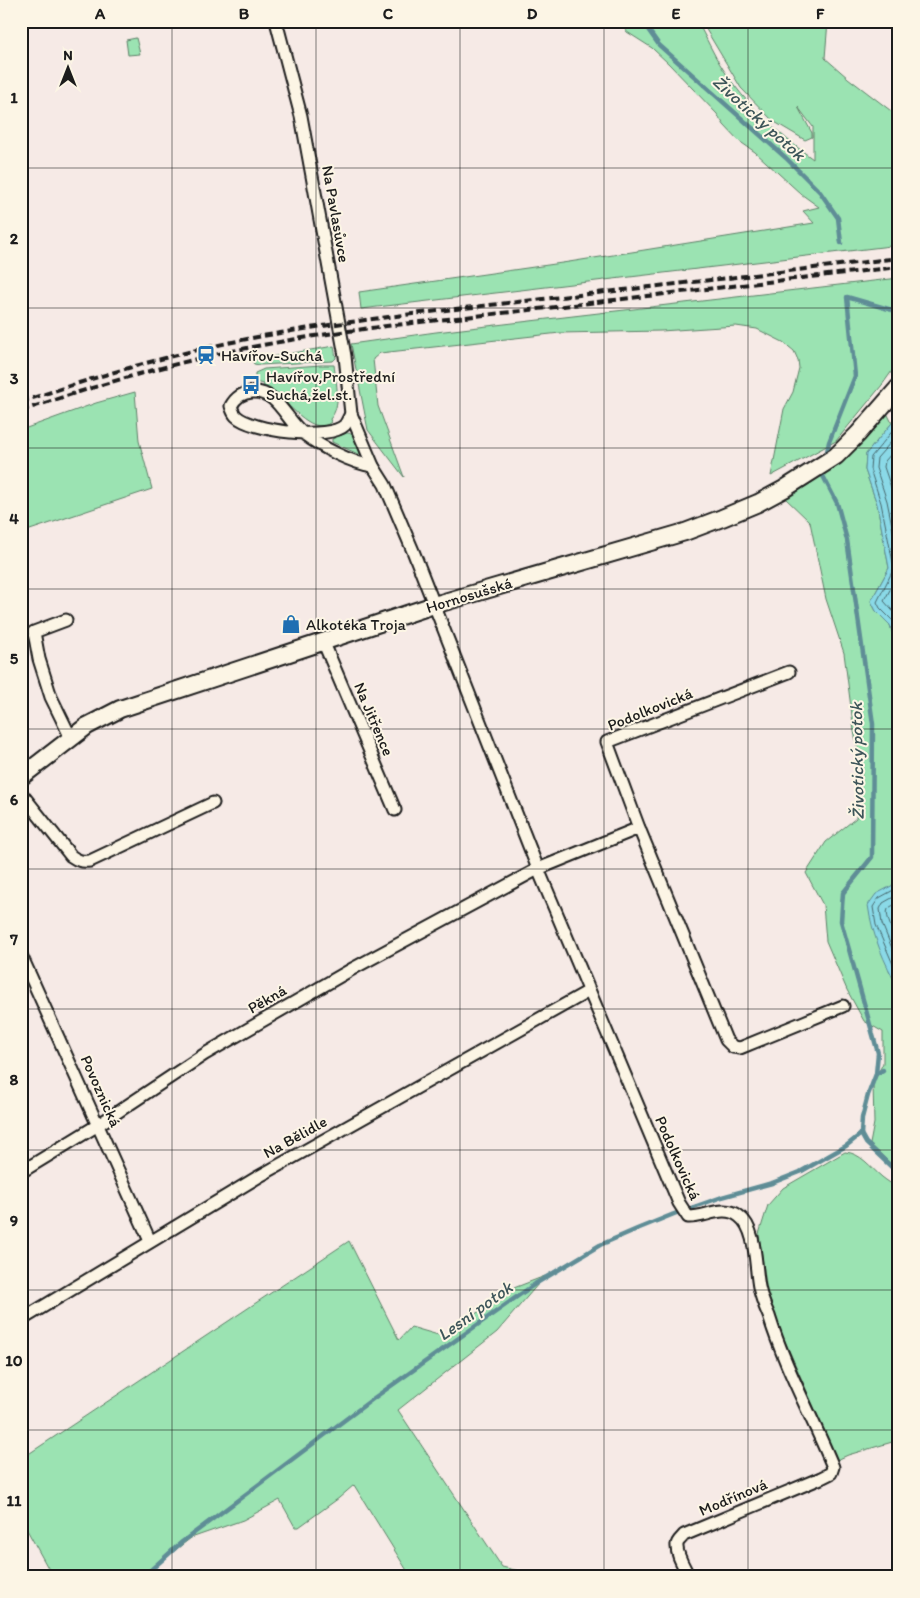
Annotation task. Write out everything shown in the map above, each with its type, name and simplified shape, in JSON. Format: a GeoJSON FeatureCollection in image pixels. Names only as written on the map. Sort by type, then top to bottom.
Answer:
{"type":"FeatureCollection","features":[{"type":"Feature","properties":{"kind":"street","name":"Na Pavlasůvce"},"geometry":{"type":"LineString","coordinates":[[276,21],[301,116],[346,356],[351,414],[373,466]]}},
{"type":"Feature","properties":{"kind":"street","name":"Hornosušská"},"geometry":{"type":"LineString","coordinates":[[21,777],[87,726],[120,709],[434,604],[685,532],[758,503],[836,456],[899,387]]}},
{"type":"Feature","properties":{"kind":"street"},"geometry":{"type":"LineString","coordinates":[[351,414],[344,426],[330,432],[303,433],[278,431],[255,425],[234,415],[231,406],[235,399],[244,393],[256,392],[270,395],[303,433],[328,449],[363,464],[373,466],[384,485],[434,604]]}},
{"type":"Feature","properties":{"kind":"street","name":"Podolkovická"},"geometry":{"type":"LineString","coordinates":[[434,604],[538,869],[679,1203],[686,1215],[692,1217],[715,1212],[729,1212],[740,1216],[747,1225],[754,1247],[760,1288],[776,1341],[833,1467]]}},
{"type":"Feature","properties":{"kind":"street"},"geometry":{"type":"LineString","coordinates":[[66,620],[34,632],[39,659],[52,697],[71,738]]}},
{"type":"Feature","properties":{"kind":"street","name":"Na Jitřence"},"geometry":{"type":"LineString","coordinates":[[323,641],[395,810]]}},
{"type":"Feature","properties":{"kind":"street","name":"Podolkovická"},"geometry":{"type":"LineString","coordinates":[[789,672],[607,742],[639,828],[726,1040],[733,1048],[740,1048],[843,1006]]}},
{"type":"Feature","properties":{"kind":"street"},"geometry":{"type":"LineString","coordinates":[[21,793],[71,856],[77,861],[84,862],[90,861],[213,803]]}},
{"type":"Feature","properties":{"kind":"street"},"geometry":{"type":"LineString","coordinates":[[538,869],[639,828]]}},
{"type":"Feature","properties":{"kind":"street","name":"Pěkná"},"geometry":{"type":"LineString","coordinates":[[21,1172],[98,1125],[205,1054],[354,968],[538,869]]}},
{"type":"Feature","properties":{"kind":"street","name":"Povoznická"},"geometry":{"type":"LineString","coordinates":[[21,955],[150,1241]]}},
{"type":"Feature","properties":{"kind":"street","name":"Na Bělidle"},"geometry":{"type":"LineString","coordinates":[[21,1320],[258,1177],[589,991]]}},
{"type":"Feature","properties":{"kind":"street","name":"Modřínová"},"geometry":{"type":"LineString","coordinates":[[689,1577],[678,1553],[677,1545],[684,1535],[829,1474],[832,1472],[833,1467]]}},
{"type":"Feature","properties":{"kind":"green space"},"geometry":{"type":"Polygon","coordinates":[[[620,21],[697,21],[719,63],[752,107],[775,129],[813,159],[813,127],[798,107],[812,133],[812,137],[805,140],[773,121],[741,88],[701,21],[828,21],[825,58],[899,117],[899,245],[361,309],[359,292],[569,262],[814,223],[803,211],[819,207],[801,194],[755,152],[739,141],[724,125],[717,114],[669,64],[652,48],[627,32],[620,21]]]}},
{"type":"Feature","properties":{"kind":"green space"},"geometry":{"type":"Polygon","coordinates":[[[136,38],[140,54],[128,55],[126,40],[136,38]]]}},
{"type":"Feature","properties":{"kind":"green space"},"geometry":{"type":"Polygon","coordinates":[[[899,278],[899,361],[836,441],[771,476],[784,409],[793,392],[799,368],[798,360],[794,351],[783,342],[757,329],[736,326],[661,331],[560,333],[380,353],[373,359],[378,406],[404,477],[368,430],[351,344],[436,332],[899,278]]]}},
{"type":"Feature","properties":{"kind":"green space"},"geometry":{"type":"Polygon","coordinates":[[[334,346],[336,358],[333,361],[260,365],[254,364],[252,360],[334,346]]]}},
{"type":"Feature","properties":{"kind":"green space"},"geometry":{"type":"Polygon","coordinates":[[[334,365],[337,394],[336,407],[330,419],[331,422],[325,426],[318,426],[303,418],[278,396],[264,389],[263,384],[255,382],[255,373],[264,369],[334,365]]]}},
{"type":"Feature","properties":{"kind":"green space"},"geometry":{"type":"Polygon","coordinates":[[[135,392],[139,441],[152,489],[21,533],[21,430],[96,403],[135,392]]]}},
{"type":"Feature","properties":{"kind":"green space"},"geometry":{"type":"Polygon","coordinates":[[[887,413],[892,423],[866,454],[865,470],[877,504],[889,568],[871,601],[876,611],[890,625],[899,654],[899,882],[893,884],[889,970],[899,989],[899,1168],[889,1162],[870,1144],[874,1123],[873,1084],[883,1063],[883,1032],[864,1021],[847,990],[826,941],[823,905],[806,873],[826,842],[856,818],[862,771],[854,731],[844,653],[826,599],[810,522],[784,497],[887,413]]]}},
{"type":"Feature","properties":{"kind":"green space"},"geometry":{"type":"Polygon","coordinates":[[[346,433],[354,437],[361,454],[332,442],[332,439],[346,433]]]}},
{"type":"Feature","properties":{"kind":"green space"},"geometry":{"type":"Polygon","coordinates":[[[845,1152],[861,1158],[882,1177],[899,1188],[899,1440],[837,1460],[777,1323],[767,1292],[759,1234],[768,1205],[783,1188],[845,1152]]]}},
{"type":"Feature","properties":{"kind":"green space"},"geometry":{"type":"Polygon","coordinates":[[[349,1241],[399,1340],[411,1327],[445,1337],[506,1291],[545,1276],[497,1332],[398,1410],[502,1567],[528,1573],[530,1577],[500,1577],[497,1575],[490,1577],[411,1577],[354,1485],[299,1527],[295,1527],[280,1500],[243,1520],[191,1538],[140,1577],[53,1577],[21,1519],[21,1459],[349,1241]]]}},
{"type":"Feature","properties":{"kind":"water"},"geometry":{"type":"Polygon","coordinates":[[[899,421],[899,654],[890,625],[876,611],[871,601],[889,568],[877,504],[865,470],[866,454],[892,423],[899,421]]]}},
{"type":"Feature","properties":{"kind":"water"},"geometry":{"type":"Polygon","coordinates":[[[899,882],[899,989],[879,948],[872,927],[868,905],[876,894],[899,882]]]}},
{"type":"Feature","properties":{"kind":"waterway","name":"Životický potok"},"geometry":{"type":"LineString","coordinates":[[642,21],[659,45],[786,158],[820,192],[838,218],[841,243]]}},
{"type":"Feature","properties":{"kind":"waterway","name":"Životický potok"},"geometry":{"type":"LineString","coordinates":[[826,457],[829,442],[855,376],[847,297],[899,312]]}},
{"type":"Feature","properties":{"kind":"waterway","name":"Životický potok"},"geometry":{"type":"LineString","coordinates":[[823,470],[822,474],[837,503],[847,540],[873,724],[872,857],[843,893],[841,921],[878,1053],[876,1074],[862,1118],[861,1134],[866,1143],[899,1174]]}},
{"type":"Feature","properties":{"kind":"waterway","name":"Životický potok"},"geometry":{"type":"LineString","coordinates":[[876,1074],[883,1070]]}},
{"type":"Feature","properties":{"kind":"waterway","name":"Lesní potok"},"geometry":{"type":"LineString","coordinates":[[143,1577],[182,1542],[374,1398],[535,1284],[600,1245],[637,1229],[722,1197],[772,1183],[800,1172],[846,1146],[861,1134]]}},
{"type":"Feature","properties":{"kind":"railway"},"geometry":{"type":"LineString","coordinates":[[21,402],[81,382],[171,356],[298,330],[438,311],[899,258]]}},
{"type":"Feature","properties":{"kind":"railway"},"geometry":{"type":"LineString","coordinates":[[21,411],[81,391],[171,365],[232,351],[334,333],[899,267]]}},
{"type":"Feature","properties":{"kind":"place","name":"Havířov-Suchá"},"geometry":{"type":"Point","coordinates":[206,355]}},
{"type":"Feature","properties":{"kind":"place","name":"Havířov,Prostřední Suchá,žel.st."},"geometry":{"type":"Point","coordinates":[251,385]}},
{"type":"Feature","properties":{"kind":"place","name":"Alkotéka Troja"},"geometry":{"type":"Point","coordinates":[291,624]}}]}
